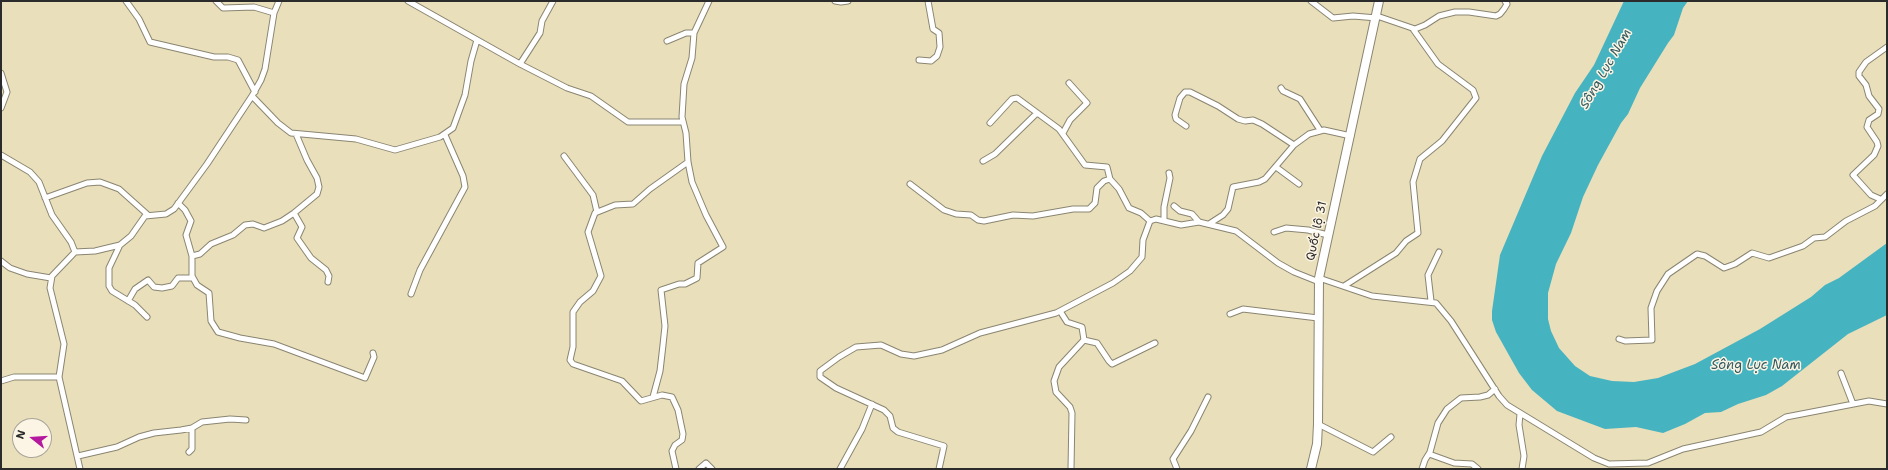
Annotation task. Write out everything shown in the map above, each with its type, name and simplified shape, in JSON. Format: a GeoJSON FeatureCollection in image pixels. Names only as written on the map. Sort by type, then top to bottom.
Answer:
{"type":"FeatureCollection","features":[{"type":"Feature","properties":{"kind":"highway","name":"Quốc lộ 31"},"geometry":{"type":"LineString","coordinates":[[1311,469],[1317,444],[1318,424],[1319,280],[1377,17],[1379,1]]}},
{"type":"Feature","properties":{"kind":"street"},"geometry":{"type":"LineString","coordinates":[[126,1],[139,19],[150,42],[214,57],[228,57],[238,60],[254,94],[282,127],[289,132],[296,134],[356,139],[391,150],[445,135],[454,126],[465,95],[471,61],[477,40]]}},
{"type":"Feature","properties":{"kind":"street"},"geometry":{"type":"LineString","coordinates":[[216,1],[223,8],[254,8],[274,13]]}},
{"type":"Feature","properties":{"kind":"street"},"geometry":{"type":"LineString","coordinates":[[80,469],[58,377],[64,344],[50,288],[54,272],[76,252],[95,252],[116,246],[126,240],[141,220],[148,215],[166,214],[178,203],[207,164],[254,94],[265,69],[274,13],[279,1]]}},
{"type":"Feature","properties":{"kind":"street"},"geometry":{"type":"LineString","coordinates":[[408,1],[520,64],[567,88],[591,96],[630,122],[683,122]]}},
{"type":"Feature","properties":{"kind":"street"},"geometry":{"type":"LineString","coordinates":[[520,64],[540,33],[542,21],[553,1]]}},
{"type":"Feature","properties":{"kind":"street"},"geometry":{"type":"LineString","coordinates":[[653,397],[660,371],[665,326],[661,290],[679,284],[685,284],[697,278],[698,263],[723,246],[697,195],[688,162],[686,133],[683,122],[684,84],[692,58],[694,33],[709,1]]}},
{"type":"Feature","properties":{"kind":"street"},"geometry":{"type":"LineString","coordinates":[[835,1],[848,1]]}},
{"type":"Feature","properties":{"kind":"street"},"geometry":{"type":"LineString","coordinates":[[918,60],[931,61],[937,56],[940,47],[939,33],[933,29],[928,1]]}},
{"type":"Feature","properties":{"kind":"street"},"geometry":{"type":"LineString","coordinates":[[1311,1],[1333,18],[1353,16],[1377,17],[1413,29],[1425,26],[1439,16],[1455,12],[1469,12],[1496,16],[1504,9],[1507,4],[1505,1]]}},
{"type":"Feature","properties":{"kind":"street"},"geometry":{"type":"LineString","coordinates":[[1344,286],[1396,254],[1404,242],[1418,233],[1413,182],[1420,158],[1442,141],[1476,98],[1473,90],[1438,64],[1413,29]]}},
{"type":"Feature","properties":{"kind":"street"},"geometry":{"type":"LineString","coordinates":[[667,42],[686,33],[694,33]]}},
{"type":"Feature","properties":{"kind":"street"},"geometry":{"type":"LineString","coordinates":[[1880,199],[1871,195],[1853,175],[1874,155],[1878,146],[1867,127],[1869,120],[1878,114],[1879,109],[1869,96],[1866,85],[1859,76],[1859,72],[1866,62],[1887,47]]}},
{"type":"Feature","properties":{"kind":"street"},"geometry":{"type":"LineString","coordinates":[[1,73],[7,92],[1,108]]}},
{"type":"Feature","properties":{"kind":"street"},"geometry":{"type":"LineString","coordinates":[[1063,133],[1070,120],[1087,104],[1070,83]]}},
{"type":"Feature","properties":{"kind":"street"},"geometry":{"type":"LineString","coordinates":[[1281,88],[1300,99],[1320,130]]}},
{"type":"Feature","properties":{"kind":"street"},"geometry":{"type":"LineString","coordinates":[[1186,126],[1176,119],[1175,115],[1180,98],[1185,92],[1190,92],[1218,106],[1238,119],[1245,121],[1254,120],[1262,124],[1294,145]]}},
{"type":"Feature","properties":{"kind":"street"},"geometry":{"type":"LineString","coordinates":[[990,123],[1014,98],[1020,100],[1053,123],[1063,133],[1083,164],[1088,166],[1107,167],[1110,179],[1119,189],[1129,208],[1141,214],[1150,221]]}},
{"type":"Feature","properties":{"kind":"street"},"geometry":{"type":"LineString","coordinates":[[983,161],[995,154],[1037,113]]}},
{"type":"Feature","properties":{"kind":"street"},"geometry":{"type":"LineString","coordinates":[[1209,224],[1228,209],[1234,187],[1262,181],[1294,145],[1309,134],[1320,130],[1351,136]]}},
{"type":"Feature","properties":{"kind":"street"},"geometry":{"type":"LineString","coordinates":[[192,256],[200,254],[211,244],[233,235],[245,225],[268,227],[294,214],[317,194],[319,187],[317,178],[307,160],[296,134]]}},
{"type":"Feature","properties":{"kind":"street"},"geometry":{"type":"LineString","coordinates":[[411,294],[420,270],[465,187],[463,176],[445,135]]}},
{"type":"Feature","properties":{"kind":"street"},"geometry":{"type":"LineString","coordinates":[[1,156],[30,172],[39,182],[52,215],[71,242],[76,252]]}},
{"type":"Feature","properties":{"kind":"street"},"geometry":{"type":"LineString","coordinates":[[564,156],[593,195],[597,212],[588,232],[600,276],[593,291],[580,302],[573,312],[573,347],[570,361],[573,364],[622,381],[640,401],[662,395],[672,397],[678,410],[683,438],[675,445],[672,453],[676,469]]}},
{"type":"Feature","properties":{"kind":"street"},"geometry":{"type":"LineString","coordinates":[[597,212],[614,206],[633,204],[650,189],[688,162]]}},
{"type":"Feature","properties":{"kind":"street"},"geometry":{"type":"LineString","coordinates":[[1276,167],[1299,184]]}},
{"type":"Feature","properties":{"kind":"street"},"geometry":{"type":"LineString","coordinates":[[1164,221],[1164,207],[1170,178],[1169,174]]}},
{"type":"Feature","properties":{"kind":"street"},"geometry":{"type":"LineString","coordinates":[[910,184],[944,210],[956,214],[971,215],[978,220],[984,221],[1013,215],[1033,216],[1073,209],[1089,209],[1095,203],[1097,188],[1104,181],[1110,179]]}},
{"type":"Feature","properties":{"kind":"street"},"geometry":{"type":"LineString","coordinates":[[45,198],[87,183],[100,182],[119,189],[148,215]]}},
{"type":"Feature","properties":{"kind":"street"},"geometry":{"type":"LineString","coordinates":[[1619,339],[1625,341],[1652,340],[1651,308],[1657,291],[1668,274],[1697,254],[1705,256],[1724,268],[1735,264],[1752,253],[1769,258],[1803,246],[1814,238],[1825,237],[1846,221],[1872,208],[1887,194]]}},
{"type":"Feature","properties":{"kind":"street"},"geometry":{"type":"LineString","coordinates":[[178,203],[185,210],[191,221],[186,234],[192,256],[192,278],[197,285],[208,293],[211,321],[218,332],[240,338],[270,343],[365,378],[374,357],[374,353]]}},
{"type":"Feature","properties":{"kind":"street"},"geometry":{"type":"LineString","coordinates":[[1174,206],[1180,211],[1192,214],[1199,222]]}},
{"type":"Feature","properties":{"kind":"street"},"geometry":{"type":"LineString","coordinates":[[294,214],[302,227],[298,238],[311,258],[326,270],[329,276],[328,282]]}},
{"type":"Feature","properties":{"kind":"street"},"geometry":{"type":"LineString","coordinates":[[1150,221],[1158,219],[1181,225],[1199,222],[1236,231],[1278,263],[1294,272],[1376,296],[1430,301],[1439,305],[1494,389],[1507,405],[1601,462],[1617,465],[1648,463],[1683,449],[1761,432],[1786,417],[1869,401],[1887,404]]}},
{"type":"Feature","properties":{"kind":"street"},"geometry":{"type":"LineString","coordinates":[[939,469],[944,446],[898,432],[893,428],[889,414],[879,406],[836,388],[822,379],[819,375],[820,371],[848,350],[856,347],[878,345],[906,355],[920,355],[942,350],[980,334],[1020,324],[1060,311],[1113,283],[1132,269],[1142,257],[1143,240],[1150,221]]}},
{"type":"Feature","properties":{"kind":"street"},"geometry":{"type":"LineString","coordinates":[[1274,232],[1286,228],[1308,230],[1328,235]]}},
{"type":"Feature","properties":{"kind":"street"},"geometry":{"type":"LineString","coordinates":[[116,246],[119,247],[109,268],[109,286],[112,290],[135,305],[147,317]]}},
{"type":"Feature","properties":{"kind":"street"},"geometry":{"type":"LineString","coordinates":[[1430,301],[1428,275],[1439,252]]}},
{"type":"Feature","properties":{"kind":"street"},"geometry":{"type":"LineString","coordinates":[[1,261],[10,268],[27,274],[52,278]]}},
{"type":"Feature","properties":{"kind":"street"},"geometry":{"type":"LineString","coordinates":[[128,301],[135,289],[148,280],[154,287],[162,288],[172,286],[178,278],[192,278]]}},
{"type":"Feature","properties":{"kind":"street"},"geometry":{"type":"LineString","coordinates":[[1230,314],[1243,310],[1318,318]]}},
{"type":"Feature","properties":{"kind":"street"},"geometry":{"type":"LineString","coordinates":[[1060,311],[1067,322],[1082,327],[1084,340]]}},
{"type":"Feature","properties":{"kind":"street"},"geometry":{"type":"LineString","coordinates":[[1084,340],[1097,343],[1112,364],[1156,343]]}},
{"type":"Feature","properties":{"kind":"street"},"geometry":{"type":"LineString","coordinates":[[1071,469],[1072,414],[1070,407],[1056,392],[1054,381],[1059,367],[1084,340]]}},
{"type":"Feature","properties":{"kind":"street"},"geometry":{"type":"LineString","coordinates":[[1841,373],[1853,404]]}},
{"type":"Feature","properties":{"kind":"street"},"geometry":{"type":"LineString","coordinates":[[1,381],[14,377],[58,377]]}},
{"type":"Feature","properties":{"kind":"street"},"geometry":{"type":"LineString","coordinates":[[1422,469],[1429,454],[1438,423],[1443,413],[1460,398],[1475,398],[1488,395],[1494,389]]}},
{"type":"Feature","properties":{"kind":"street"},"geometry":{"type":"LineString","coordinates":[[1177,469],[1173,459],[1192,431],[1208,398]]}},
{"type":"Feature","properties":{"kind":"street"},"geometry":{"type":"LineString","coordinates":[[840,469],[862,429],[872,404]]}},
{"type":"Feature","properties":{"kind":"street"},"geometry":{"type":"LineString","coordinates":[[1520,414],[1519,425],[1524,456],[1522,469]]}},
{"type":"Feature","properties":{"kind":"street"},"geometry":{"type":"LineString","coordinates":[[78,456],[117,447],[139,437],[192,428],[202,422],[230,419],[246,420]]}},
{"type":"Feature","properties":{"kind":"street"},"geometry":{"type":"LineString","coordinates":[[1318,424],[1373,452],[1391,437]]}},
{"type":"Feature","properties":{"kind":"street"},"geometry":{"type":"LineString","coordinates":[[189,452],[192,449],[192,428]]}},
{"type":"Feature","properties":{"kind":"street"},"geometry":{"type":"LineString","coordinates":[[1429,454],[1454,463],[1472,464],[1478,469]]}},
{"type":"Feature","properties":{"kind":"street"},"geometry":{"type":"LineString","coordinates":[[699,469],[706,463],[712,469]]}},
{"type":"Feature","properties":{"kind":"street"},"geometry":{"type":"LineString","coordinates":[[1648,463],[1649,469]]}},
{"type":"Feature","properties":{"kind":"water","name":"Sông Lục Nam"},"geometry":{"type":"Polygon","coordinates":[[[1624,1],[1688,1],[1683,8],[1674,35],[1640,88],[1628,114],[1621,123],[1598,165],[1583,197],[1571,233],[1556,264],[1548,293],[1548,319],[1551,331],[1559,348],[1575,366],[1590,376],[1612,381],[1634,382],[1658,378],[1695,364],[1760,329],[1811,297],[1825,285],[1839,278],[1887,243],[1887,315],[1848,334],[1782,386],[1766,395],[1738,404],[1721,412],[1705,413],[1685,424],[1663,433],[1636,427],[1605,429],[1557,411],[1532,390],[1519,373],[1496,332],[1492,320],[1500,255],[1542,156],[1575,93],[1594,65],[1624,1]]]}}]}
